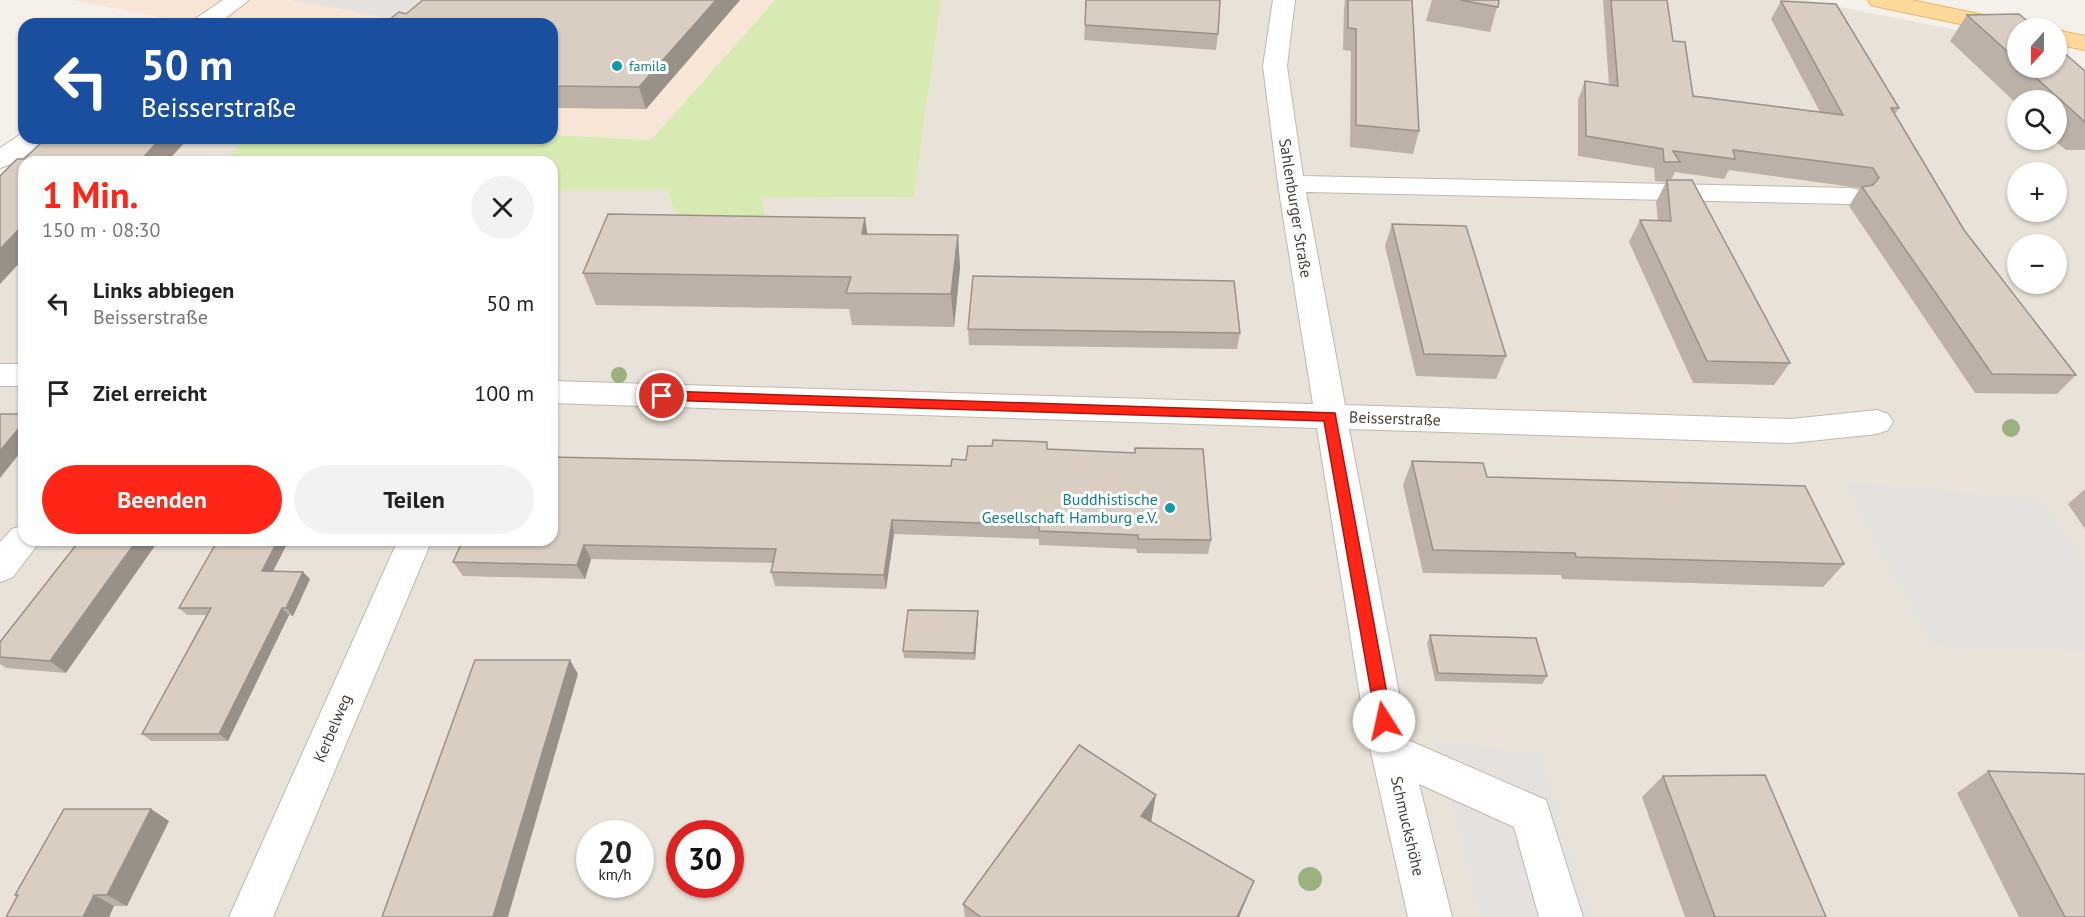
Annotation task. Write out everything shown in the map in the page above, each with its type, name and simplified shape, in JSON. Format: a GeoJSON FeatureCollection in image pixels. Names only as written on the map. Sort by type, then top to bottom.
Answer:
{"type":"FeatureCollection","features":[{"type":"Feature","properties":{"kind":"main road"},"geometry":{"type":"LineString","coordinates":[[1879,0],[2007,27]]}},
{"type":"Feature","properties":{"kind":"main road"},"geometry":{"type":"LineString","coordinates":[[2067,39],[2085,43]]}},
{"type":"Feature","properties":{"kind":"street"},"geometry":{"type":"LineString","coordinates":[[212,18],[238,0]]}},
{"type":"Feature","properties":{"kind":"street","name":"Sahlenburger Straße"},"geometry":{"type":"LineString","coordinates":[[1284,0],[1275,66],[1291,184],[1330,416]]}},
{"type":"Feature","properties":{"kind":"street"},"geometry":{"type":"LineString","coordinates":[[0,160],[23,144]]}},
{"type":"Feature","properties":{"kind":"street"},"geometry":{"type":"LineString","coordinates":[[1291,184],[1851,196]]}},
{"type":"Feature","properties":{"kind":"street"},"geometry":{"type":"LineString","coordinates":[[0,375],[18,375]]}},
{"type":"Feature","properties":{"kind":"street","name":"Beisserstraße"},"geometry":{"type":"LineString","coordinates":[[558,392],[1791,431],[1877,422]]}},
{"type":"Feature","properties":{"kind":"street","name":"Schmuckshöhe"},"geometry":{"type":"LineString","coordinates":[[1330,416],[1391,752],[1430,917]]}},
{"type":"Feature","properties":{"kind":"street"},"geometry":{"type":"LineString","coordinates":[[0,567],[18,546]]}},
{"type":"Feature","properties":{"kind":"street","name":"Kerbelweg"},"geometry":{"type":"LineString","coordinates":[[251,917],[412,546]]}},
{"type":"Feature","properties":{"kind":"street"},"geometry":{"type":"LineString","coordinates":[[1391,752],[1531,814],[1562,917]]}},
{"type":"Feature","properties":{"kind":"shaded area"},"geometry":{"type":"Polygon","coordinates":[[[71,0],[775,0],[651,140],[558,135],[558,18],[165,18],[71,0]]]}},
{"type":"Feature","properties":{"kind":"shaded area"},"geometry":{"type":"Polygon","coordinates":[[[291,0],[451,0],[428,18],[388,18],[291,0]]]}},
{"type":"Feature","properties":{"kind":"shaded area"},"geometry":{"type":"Polygon","coordinates":[[[941,0],[1804,0],[2007,40],[2007,78],[2040,78],[2066,90],[2007,90],[2007,150],[2067,150],[2067,91],[2085,99],[2085,917],[0,917],[0,188],[18,176],[18,546],[558,546],[558,190],[668,190],[771,233],[761,198],[914,197],[941,0]]]}},
{"type":"Feature","properties":{"kind":"shaded area"},"geometry":{"type":"Polygon","coordinates":[[[108,144],[240,144],[230,156],[62,156],[108,144]]]}},
{"type":"Feature","properties":{"kind":"shaded area"},"geometry":{"type":"Polygon","coordinates":[[[1844,482],[2040,499],[2085,560],[2085,651],[1931,645],[1844,482]]]}},
{"type":"Feature","properties":{"kind":"shaded area"},"geometry":{"type":"Polygon","coordinates":[[[1437,741],[1540,754],[1592,917],[1480,917],[1437,741]]]}},
{"type":"Feature","properties":{"kind":"green space"},"geometry":{"type":"Polygon","coordinates":[[[775,0],[941,0],[914,197],[761,198],[771,234],[681,231],[668,190],[558,190],[558,156],[230,156],[239,144],[558,144],[558,135],[651,140],[775,0]]]}},
{"type":"Feature","properties":{"kind":"building","name":"famila"},"geometry":{"type":"Polygon","coordinates":[[[423,0],[716,0],[639,87],[558,86],[558,18],[392,18],[399,12],[406,14],[423,0]]]}},
{"type":"Feature","properties":{"kind":"building"},"geometry":{"type":"Polygon","coordinates":[[[1086,0],[1220,0],[1218,34],[1085,25],[1086,0]]]}},
{"type":"Feature","properties":{"kind":"building"},"geometry":{"type":"Polygon","coordinates":[[[1348,0],[1412,0],[1419,131],[1356,125],[1356,29],[1348,28],[1348,0]]]}},
{"type":"Feature","properties":{"kind":"building"},"geometry":{"type":"Polygon","coordinates":[[[1460,0],[1499,0],[1498,7],[1460,0]]]}},
{"type":"Feature","properties":{"kind":"building"},"geometry":{"type":"Polygon","coordinates":[[[1611,0],[1667,0],[1673,41],[1685,42],[1693,96],[1843,115],[1781,1],[1836,4],[1899,108],[1891,108],[1964,230],[2007,286],[2007,294],[2013,294],[2076,375],[1992,374],[1862,187],[1873,185],[1879,178],[1873,168],[1733,150],[1735,159],[1673,151],[1680,162],[1664,162],[1663,149],[1586,136],[1585,81],[1618,86],[1611,0]]]}},
{"type":"Feature","properties":{"kind":"building"},"geometry":{"type":"Polygon","coordinates":[[[2019,14],[2024,18],[2007,18],[2007,51],[1967,15],[2019,14]]]}},
{"type":"Feature","properties":{"kind":"building"},"geometry":{"type":"Polygon","coordinates":[[[2067,55],[2085,71],[2085,122],[2067,106],[2067,90],[2049,90],[2036,78],[2067,78],[2067,55]]]}},
{"type":"Feature","properties":{"kind":"building"},"geometry":{"type":"Polygon","coordinates":[[[40,144],[156,144],[144,156],[27,156],[40,144]]]}},
{"type":"Feature","properties":{"kind":"building"},"geometry":{"type":"Polygon","coordinates":[[[17,159],[18,230],[0,249],[0,176],[17,159]]]}},
{"type":"Feature","properties":{"kind":"building"},"geometry":{"type":"Polygon","coordinates":[[[1667,180],[1692,180],[1790,363],[1707,361],[1640,220],[1671,221],[1667,180]]]}},
{"type":"Feature","properties":{"kind":"building"},"geometry":{"type":"Polygon","coordinates":[[[608,214],[865,218],[862,234],[958,235],[951,294],[846,293],[851,277],[583,273],[608,214]]]}},
{"type":"Feature","properties":{"kind":"building"},"geometry":{"type":"Polygon","coordinates":[[[1392,224],[1466,226],[1506,356],[1424,354],[1392,224]]]}},
{"type":"Feature","properties":{"kind":"building"},"geometry":{"type":"Polygon","coordinates":[[[973,276],[1234,281],[1240,333],[968,329],[973,276]]]}},
{"type":"Feature","properties":{"kind":"building"},"geometry":{"type":"Polygon","coordinates":[[[0,414],[18,414],[18,429],[0,451],[0,414]]]}},
{"type":"Feature","properties":{"kind":"building"},"geometry":{"type":"Polygon","coordinates":[[[993,440],[1047,442],[1047,449],[1135,453],[1135,448],[1203,449],[1211,540],[1138,539],[1138,535],[1039,531],[1039,525],[892,520],[884,575],[771,572],[776,549],[584,545],[577,565],[453,562],[460,546],[558,546],[558,457],[951,466],[952,459],[966,460],[968,446],[992,446],[993,440]]]}},
{"type":"Feature","properties":{"kind":"building"},"geometry":{"type":"Polygon","coordinates":[[[1412,461],[1483,463],[1487,477],[1805,486],[1844,564],[1576,557],[1575,553],[1433,550],[1412,461]]]}},
{"type":"Feature","properties":{"kind":"building"},"geometry":{"type":"Polygon","coordinates":[[[75,546],[133,546],[50,661],[0,657],[0,642],[75,546]]]}},
{"type":"Feature","properties":{"kind":"building"},"geometry":{"type":"Polygon","coordinates":[[[215,546],[275,546],[262,571],[303,572],[286,608],[282,608],[219,734],[142,734],[211,608],[179,608],[215,546]]]}},
{"type":"Feature","properties":{"kind":"building"},"geometry":{"type":"Polygon","coordinates":[[[908,610],[978,611],[974,653],[903,651],[908,610]]]}},
{"type":"Feature","properties":{"kind":"building"},"geometry":{"type":"Polygon","coordinates":[[[1430,635],[1536,638],[1547,676],[1438,673],[1430,635]]]}},
{"type":"Feature","properties":{"kind":"building"},"geometry":{"type":"Polygon","coordinates":[[[475,660],[570,660],[493,917],[382,917],[475,660]]]}},
{"type":"Feature","properties":{"kind":"building"},"geometry":{"type":"Polygon","coordinates":[[[1079,745],[1156,795],[1141,816],[1254,881],[1237,917],[981,917],[963,904],[1079,745]]]}},
{"type":"Feature","properties":{"kind":"building"},"geometry":{"type":"Polygon","coordinates":[[[1988,771],[2085,774],[2085,917],[2065,917],[1988,771]]]}},
{"type":"Feature","properties":{"kind":"building"},"geometry":{"type":"Polygon","coordinates":[[[1765,775],[1826,917],[1715,917],[1663,776],[1765,775]]]}},
{"type":"Feature","properties":{"kind":"building"},"geometry":{"type":"Polygon","coordinates":[[[64,809],[151,809],[107,895],[94,895],[83,917],[6,917],[18,895],[15,895],[64,809]]]}},
{"type":"Feature","properties":{"kind":"place","name":"famila"},"geometry":{"type":"Point","coordinates":[617,66]}},
{"type":"Feature","properties":{"kind":"place","name":"Buddhistische Gesellschaft Hamburg e.V."},"geometry":{"type":"Point","coordinates":[1170,508]}},
{"type":"Feature","properties":{"kind":"route"},"geometry":{"type":"LineString","coordinates":[[662,396],[1330,416],[1384,721]]}}]}
